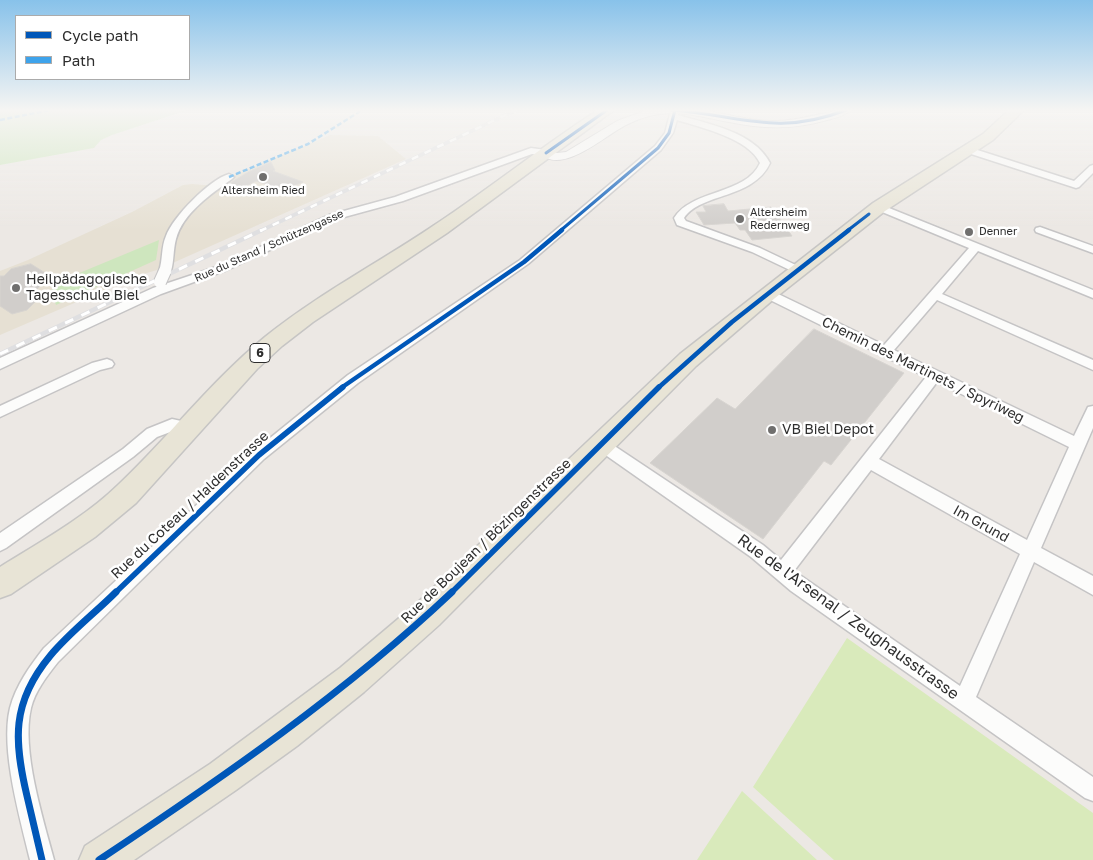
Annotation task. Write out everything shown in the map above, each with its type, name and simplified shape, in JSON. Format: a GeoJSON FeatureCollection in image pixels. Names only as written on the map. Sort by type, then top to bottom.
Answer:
{"type":"FeatureCollection","features":[{"type":"Feature","properties":{"kind":"main road","name":"6"},"geometry":{"type":"LineString","coordinates":[[0,584],[65,542],[106,512],[143,479],[248,363],[274,341],[306,317],[441,229],[550,150]]}},
{"type":"Feature","properties":{"kind":"main road","name":"Rue de Boujean / Bözingenstrasse"},"geometry":{"type":"LineString","coordinates":[[99,860],[284,733],[352,680],[428,614],[688,360],[879,207],[968,150]]}},
{"type":"Feature","properties":{"kind":"street"},"geometry":{"type":"LineString","coordinates":[[546,153],[556,157],[567,155],[575,150]]}},
{"type":"Feature","properties":{"kind":"street","name":"Rue du Coteau / Haldenstrasse"},"geometry":{"type":"LineString","coordinates":[[42,860],[18,761],[16,739],[22,703],[40,668],[51,655],[259,455],[353,379],[524,262],[655,150]]}},
{"type":"Feature","properties":{"kind":"street"},"geometry":{"type":"LineString","coordinates":[[755,150],[760,154],[764,163],[761,172],[757,176],[721,195],[698,202],[684,210],[679,218],[681,223],[756,250],[798,270]]}},
{"type":"Feature","properties":{"kind":"street"},"geometry":{"type":"LineString","coordinates":[[968,150],[1076,185],[1093,168]]}},
{"type":"Feature","properties":{"kind":"street","name":"Rue du Stand / Schützengasse"},"geometry":{"type":"LineString","coordinates":[[0,364],[162,279],[223,268],[333,217],[398,199],[531,151],[546,153]]}},
{"type":"Feature","properties":{"kind":"street"},"geometry":{"type":"LineString","coordinates":[[162,279],[169,242],[176,226],[208,193],[229,177]]}},
{"type":"Feature","properties":{"kind":"street"},"geometry":{"type":"LineString","coordinates":[[879,207],[1093,294]]}},
{"type":"Feature","properties":{"kind":"street"},"geometry":{"type":"LineString","coordinates":[[1040,230],[1093,250]]}},
{"type":"Feature","properties":{"kind":"street"},"geometry":{"type":"LineString","coordinates":[[886,351],[977,246]]}},
{"type":"Feature","properties":{"kind":"street","name":"Chemin des Martinets / Spyriweg"},"geometry":{"type":"LineString","coordinates":[[768,294],[1078,445]]}},
{"type":"Feature","properties":{"kind":"street"},"geometry":{"type":"LineString","coordinates":[[935,295],[1093,365]]}},
{"type":"Feature","properties":{"kind":"street"},"geometry":{"type":"LineString","coordinates":[[0,412],[97,366],[107,364]]}},
{"type":"Feature","properties":{"kind":"street"},"geometry":{"type":"LineString","coordinates":[[783,572],[934,376]]}},
{"type":"Feature","properties":{"kind":"street"},"geometry":{"type":"LineString","coordinates":[[964,700],[1093,411]]}},
{"type":"Feature","properties":{"kind":"street"},"geometry":{"type":"LineString","coordinates":[[0,543],[128,453],[152,433],[172,426],[190,428]]}},
{"type":"Feature","properties":{"kind":"street","name":"Rue de l'Arsenal / Zeughausstrasse"},"geometry":{"type":"LineString","coordinates":[[602,445],[757,551],[797,585],[1093,790]]}},
{"type":"Feature","properties":{"kind":"street","name":"Im Grund"},"geometry":{"type":"LineString","coordinates":[[868,461],[1093,586]]}},
{"type":"Feature","properties":{"kind":"shaded area"},"geometry":{"type":"Polygon","coordinates":[[[294,150],[395,150],[406,159],[157,270],[137,276],[0,335],[0,271],[132,212],[183,185],[216,186],[229,177],[294,150]]]}},
{"type":"Feature","properties":{"kind":"green space"},"geometry":{"type":"Polygon","coordinates":[[[0,150],[82,150],[0,165],[0,150]]]}},
{"type":"Feature","properties":{"kind":"green space"},"geometry":{"type":"Polygon","coordinates":[[[159,240],[156,260],[56,305],[51,291],[60,281],[159,240]]]}},
{"type":"Feature","properties":{"kind":"green space"},"geometry":{"type":"Polygon","coordinates":[[[847,638],[1093,813],[1093,860],[834,860],[753,787],[847,638]]]}},
{"type":"Feature","properties":{"kind":"green space"},"geometry":{"type":"Polygon","coordinates":[[[742,791],[817,860],[697,860],[742,791]]]}},
{"type":"Feature","properties":{"kind":"building","name":"Altersheim Ried"},"geometry":{"type":"Polygon","coordinates":[[[271,162],[275,170],[273,171],[303,182],[284,190],[256,181],[238,190],[227,185],[248,172],[271,162]]]}},
{"type":"Feature","properties":{"kind":"building","name":"Altersheim Redernweg"},"geometry":{"type":"Polygon","coordinates":[[[724,204],[728,211],[771,207],[792,236],[752,240],[745,230],[740,230],[735,223],[704,225],[696,212],[706,212],[703,206],[724,204]]]}},
{"type":"Feature","properties":{"kind":"building","name":"Heilpädagogische Tagesschule Biel"},"geometry":{"type":"Polygon","coordinates":[[[31,264],[50,276],[32,294],[39,298],[27,310],[12,314],[0,306],[0,276],[4,276],[11,269],[31,264]]]}},
{"type":"Feature","properties":{"kind":"building","name":"VB Biel Depot"},"geometry":{"type":"Polygon","coordinates":[[[814,329],[904,373],[831,465],[824,461],[763,539],[650,463],[717,398],[735,409],[814,329]]]}},
{"type":"Feature","properties":{"kind":"railway"},"geometry":{"type":"LineString","coordinates":[[260,231],[431,150]]}},
{"type":"Feature","properties":{"kind":"railway"},"geometry":{"type":"LineString","coordinates":[[0,354],[262,230]]}},
{"type":"Feature","properties":{"kind":"marked path"},"geometry":{"type":"LineString","coordinates":[[229,177],[295,150]]}},
{"type":"Feature","properties":{"kind":"cycle path"},"geometry":{"type":"LineString","coordinates":[[546,153],[550,150]]}},
{"type":"Feature","properties":{"kind":"cycle path"},"geometry":{"type":"LineString","coordinates":[[42,860],[19,758],[17,740],[21,707],[27,691],[51,655],[259,455],[353,379],[524,262],[655,150]]}},
{"type":"Feature","properties":{"kind":"cycle path"},"geometry":{"type":"LineString","coordinates":[[99,860],[268,744],[350,682],[461,584],[622,423],[688,360],[755,304],[869,214]]}},
{"type":"Feature","properties":{"kind":"place","name":"Altersheim Ried"},"geometry":{"type":"Point","coordinates":[263,177]}},
{"type":"Feature","properties":{"kind":"place","name":"Altersheim Redernweg"},"geometry":{"type":"Point","coordinates":[740,219]}},
{"type":"Feature","properties":{"kind":"place","name":"Denner"},"geometry":{"type":"Point","coordinates":[969,232]}},
{"type":"Feature","properties":{"kind":"place","name":"Heilpädagogische Tagesschule Biel"},"geometry":{"type":"Point","coordinates":[16,288]}},
{"type":"Feature","properties":{"kind":"place","name":"VB Biel Depot"},"geometry":{"type":"Point","coordinates":[772,430]}}]}
